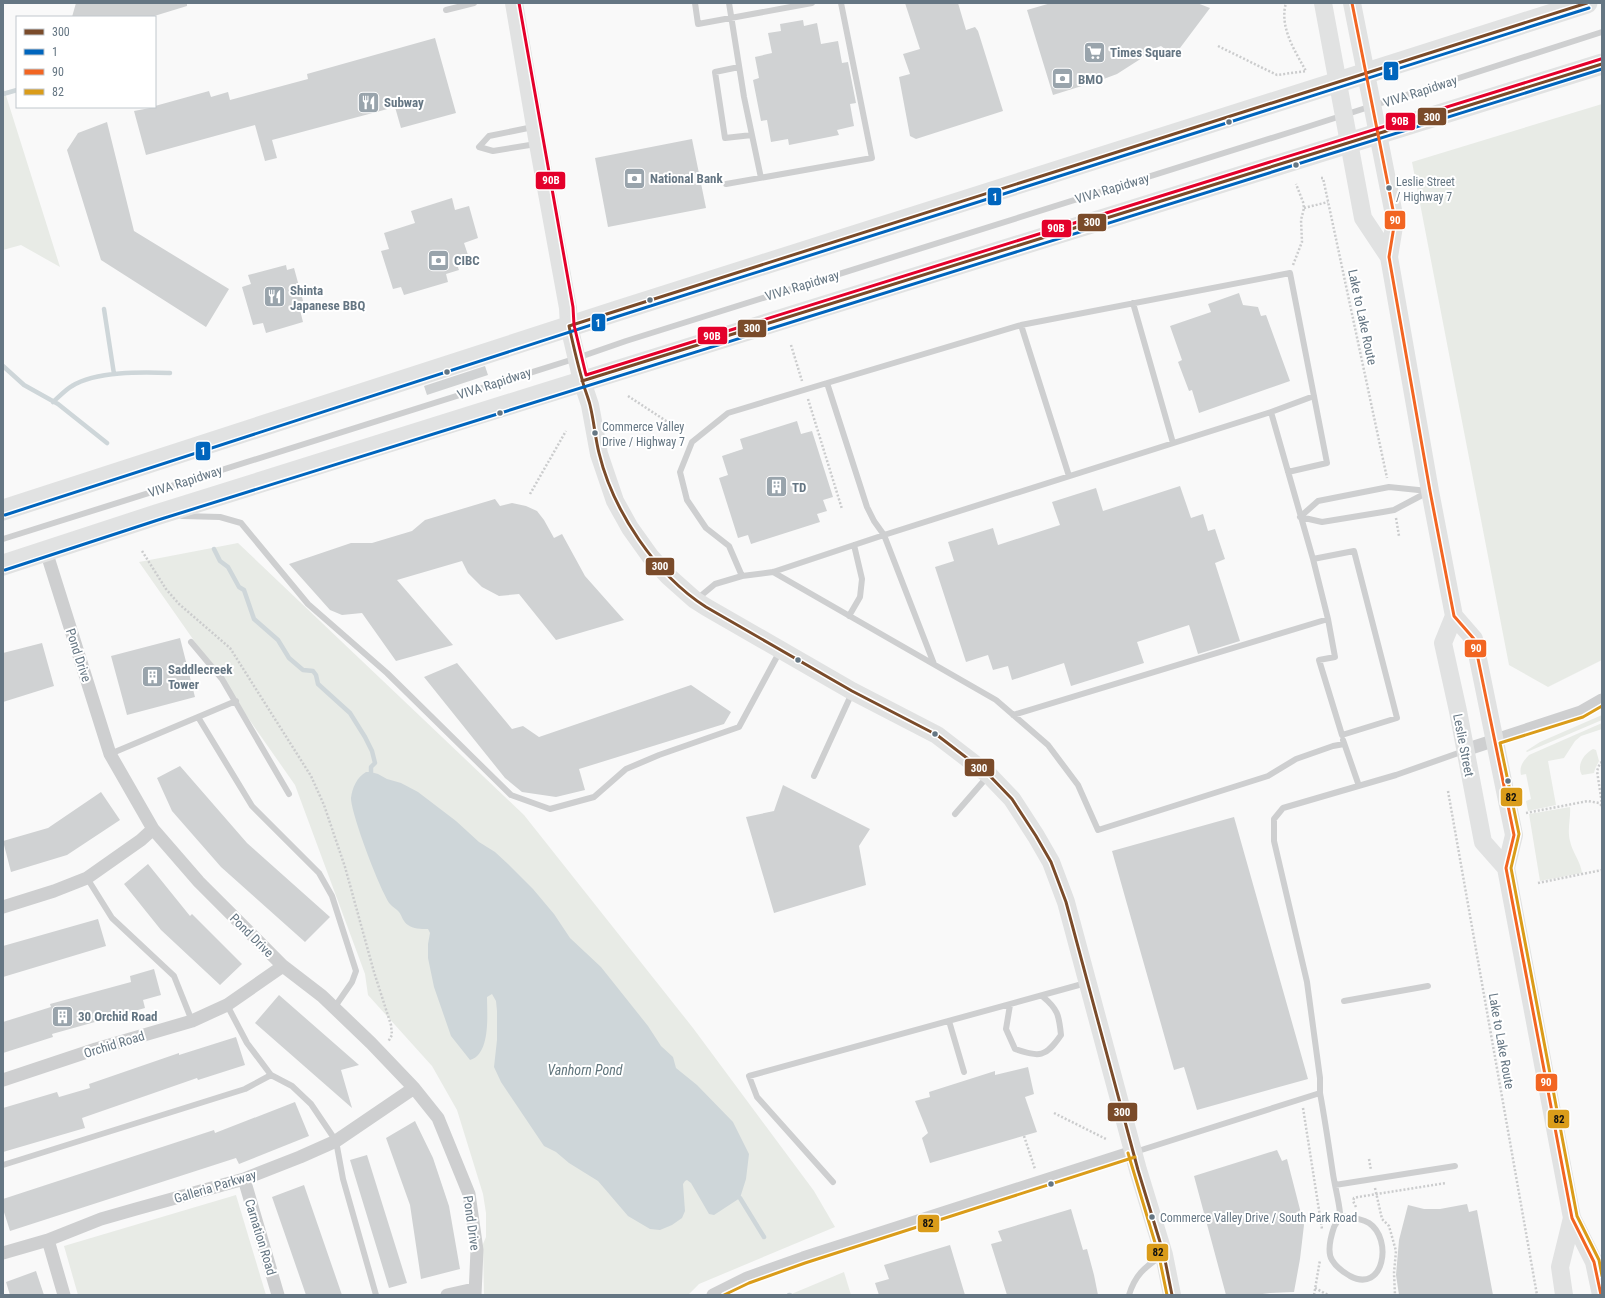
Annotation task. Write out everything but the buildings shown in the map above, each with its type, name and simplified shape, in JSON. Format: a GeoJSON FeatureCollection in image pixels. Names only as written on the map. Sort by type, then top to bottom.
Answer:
{"type":"FeatureCollection","features":[{"type":"Feature","properties":{"kind":"main road"},"geometry":{"type":"LineString","coordinates":[[514,3],[536,136],[568,308],[569,326],[582,381],[590,405],[599,454],[615,501],[630,528],[650,556],[668,576],[695,600],[780,651],[852,691],[937,735],[989,775],[1012,799],[1051,862],[1066,902],[1133,1152],[1164,1254],[1172,1295]]}},
{"type":"Feature","properties":{"kind":"main road"},"geometry":{"type":"LineString","coordinates":[[1323,3],[1363,218],[1389,257]]}},
{"type":"Feature","properties":{"kind":"main road"},"geometry":{"type":"LineString","coordinates":[[1352,3],[1395,220],[1389,257],[1430,491],[1454,616],[1474,639],[1514,835],[1506,868],[1572,1218],[1594,1262],[1601,1295]]}},
{"type":"Feature","properties":{"kind":"main road"},"geometry":{"type":"LineString","coordinates":[[3,510],[569,326],[1587,3]]}},
{"type":"Feature","properties":{"kind":"main road"},"geometry":{"type":"LineString","coordinates":[[3,565],[156,515],[582,381],[1602,64]]}},
{"type":"Feature","properties":{"kind":"main road","name":"Leslie Street"},"geometry":{"type":"LineString","coordinates":[[1454,616],[1443,643],[1483,842],[1506,868]]}},
{"type":"Feature","properties":{"kind":"main road"},"geometry":{"type":"LineString","coordinates":[[1564,1295],[1560,1267],[1572,1218]]}},
{"type":"Feature","properties":{"kind":"street","name":"Pond Drive"},"geometry":{"type":"LineString","coordinates":[[46,551],[110,754],[153,829],[199,882],[283,966],[322,996],[371,1043],[414,1088],[438,1118],[469,1194],[477,1250],[474,1292]]}},
{"type":"Feature","properties":{"kind":"street"},"geometry":{"type":"LineString","coordinates":[[1465,750],[1580,712],[1602,700]]}},
{"type":"Feature","properties":{"kind":"street"},"geometry":{"type":"LineString","coordinates":[[3,907],[54,891],[87,878],[141,840],[153,829]]}},
{"type":"Feature","properties":{"kind":"street","name":"Orchid Road"},"geometry":{"type":"LineString","coordinates":[[3,1080],[96,1049],[192,1021],[227,1005],[283,966]]}},
{"type":"Feature","properties":{"kind":"street","name":"Galleria Parkway"},"geometry":{"type":"LineString","coordinates":[[3,1253],[48,1240],[102,1219],[244,1179],[336,1141],[414,1088]]}},
{"type":"Feature","properties":{"kind":"street"},"geometry":{"type":"LineString","coordinates":[[713,1295],[747,1278],[768,1270],[1039,1181],[1133,1152]]}},
{"type":"Feature","properties":{"kind":"street","name":"Carnation Road"},"geometry":{"type":"LineString","coordinates":[[244,1179],[278,1295]]}},
{"type":"Feature","properties":{"kind":"street"},"geometry":{"type":"LineString","coordinates":[[48,1240],[64,1295]]}},
{"type":"Feature","properties":{"kind":"street"},"geometry":{"type":"LineString","coordinates":[[447,1295],[474,1292]]}},
{"type":"Feature","properties":{"kind":"lane"},"geometry":{"type":"LineString","coordinates":[[446,10],[474,3]]}},
{"type":"Feature","properties":{"kind":"lane"},"geometry":{"type":"LineString","coordinates":[[695,3],[698,24],[812,3]]}},
{"type":"Feature","properties":{"kind":"lane"},"geometry":{"type":"LineString","coordinates":[[729,3],[739,68],[761,178]]}},
{"type":"Feature","properties":{"kind":"lane"},"geometry":{"type":"LineString","coordinates":[[726,184],[872,158],[841,3]]}},
{"type":"Feature","properties":{"kind":"lane","name":"VIVA Rapidway"},"geometry":{"type":"LineString","coordinates":[[3,539],[1602,32]]}},
{"type":"Feature","properties":{"kind":"lane"},"geometry":{"type":"LineString","coordinates":[[739,68],[715,72],[725,138],[752,135]]}},
{"type":"Feature","properties":{"kind":"lane"},"geometry":{"type":"LineString","coordinates":[[489,136],[536,136],[493,151],[479,147],[489,136]]}},
{"type":"Feature","properties":{"kind":"lane"},"geometry":{"type":"LineString","coordinates":[[742,576],[729,546],[706,528],[687,500],[680,472],[692,442],[728,413],[1021,325],[1290,273],[1327,463],[1288,472]]}},
{"type":"Feature","properties":{"kind":"lane"},"geometry":{"type":"LineString","coordinates":[[1133,304],[1173,443]]}},
{"type":"Feature","properties":{"kind":"lane"},"geometry":{"type":"LineString","coordinates":[[1021,325],[1069,476]]}},
{"type":"Feature","properties":{"kind":"lane"},"geometry":{"type":"LineString","coordinates":[[827,384],[867,507],[874,521],[884,535],[934,664]]}},
{"type":"Feature","properties":{"kind":"lane"},"geometry":{"type":"LineString","coordinates":[[695,600],[716,584],[742,576],[773,572],[884,535],[1271,412],[1314,396]]}},
{"type":"Feature","properties":{"kind":"lane"},"geometry":{"type":"LineString","coordinates":[[1271,412],[1313,559],[1328,619],[1335,657],[1319,660],[1344,744],[1359,786]]}},
{"type":"Feature","properties":{"kind":"lane"},"geometry":{"type":"LineString","coordinates":[[1300,516],[1318,501],[1389,487],[1430,491]]}},
{"type":"Feature","properties":{"kind":"lane"},"geometry":{"type":"LineString","coordinates":[[1300,516],[1322,522],[1394,510],[1430,491]]}},
{"type":"Feature","properties":{"kind":"lane"},"geometry":{"type":"LineString","coordinates":[[156,515],[220,516],[242,523],[308,604],[387,673],[511,795],[550,809],[594,797],[626,769],[659,754],[739,727],[780,651]]}},
{"type":"Feature","properties":{"kind":"lane"},"geometry":{"type":"LineString","coordinates":[[849,616],[860,597],[862,579],[854,545]]}},
{"type":"Feature","properties":{"kind":"lane"},"geometry":{"type":"LineString","coordinates":[[1313,559],[1354,551],[1397,718],[1342,735]]}},
{"type":"Feature","properties":{"kind":"lane"},"geometry":{"type":"LineString","coordinates":[[773,572],[996,700],[1052,750],[1078,785],[1098,830],[1268,776],[1296,759],[1333,746],[1344,744]]}},
{"type":"Feature","properties":{"kind":"lane"},"geometry":{"type":"LineString","coordinates":[[1013,715],[1328,619]]}},
{"type":"Feature","properties":{"kind":"lane"},"geometry":{"type":"LineString","coordinates":[[192,642],[222,679],[289,794]]}},
{"type":"Feature","properties":{"kind":"lane"},"geometry":{"type":"LineString","coordinates":[[814,776],[852,691]]}},
{"type":"Feature","properties":{"kind":"lane"},"geometry":{"type":"LineString","coordinates":[[110,754],[236,701]]}},
{"type":"Feature","properties":{"kind":"lane"},"geometry":{"type":"LineString","coordinates":[[198,717],[252,806],[319,872],[332,896],[356,971],[352,982],[334,1008]]}},
{"type":"Feature","properties":{"kind":"lane"},"geometry":{"type":"LineString","coordinates":[[1340,1216],[1353,1218],[1368,1223],[1378,1231],[1382,1244],[1382,1259],[1374,1276],[1366,1280],[1360,1280],[1345,1273],[1331,1259],[1330,1249],[1332,1237],[1340,1216],[1320,1093],[1320,1078],[1307,982],[1274,841],[1274,819],[1283,808],[1396,775],[1465,750]]}},
{"type":"Feature","properties":{"kind":"lane"},"geometry":{"type":"LineString","coordinates":[[955,814],[989,775]]}},
{"type":"Feature","properties":{"kind":"lane"},"geometry":{"type":"LineString","coordinates":[[87,878],[112,918],[174,976],[192,1021]]}},
{"type":"Feature","properties":{"kind":"lane"},"geometry":{"type":"LineString","coordinates":[[833,1182],[757,1097],[749,1076],[1087,983]]}},
{"type":"Feature","properties":{"kind":"lane"},"geometry":{"type":"LineString","coordinates":[[1344,1001],[1428,986]]}},
{"type":"Feature","properties":{"kind":"lane"},"geometry":{"type":"LineString","coordinates":[[1010,1004],[1006,1029],[1015,1049],[1035,1055],[1051,1050],[1061,1035],[1059,1015],[1050,1002],[1042,996]]}},
{"type":"Feature","properties":{"kind":"lane"},"geometry":{"type":"LineString","coordinates":[[227,1005],[247,1043],[271,1075],[292,1086],[311,1104],[336,1141],[343,1179],[376,1295]]}},
{"type":"Feature","properties":{"kind":"lane"},"geometry":{"type":"LineString","coordinates":[[949,1021],[964,1072]]}},
{"type":"Feature","properties":{"kind":"lane"},"geometry":{"type":"LineString","coordinates":[[3,1165],[245,1089],[271,1075]]}},
{"type":"Feature","properties":{"kind":"lane"},"geometry":{"type":"LineString","coordinates":[[1133,1152],[1320,1093]]}},
{"type":"Feature","properties":{"kind":"lane"},"geometry":{"type":"LineString","coordinates":[[1335,1185],[1455,1166]]}},
{"type":"Feature","properties":{"kind":"lane"},"geometry":{"type":"LineString","coordinates":[[1129,1295],[1133,1281],[1144,1268],[1164,1254]]}},
{"type":"Feature","properties":{"kind":"path"},"geometry":{"type":"LineString","coordinates":[[1218,46],[1277,75],[1306,71],[1290,43],[1283,13],[1286,3]]}},
{"type":"Feature","properties":{"kind":"path","name":"Lake to Lake Route"},"geometry":{"type":"LineString","coordinates":[[1321,178],[1323,178],[1383,462]]}},
{"type":"Feature","properties":{"kind":"path"},"geometry":{"type":"LineString","coordinates":[[1290,273],[1302,242],[1301,220],[1304,208],[1296,184]]}},
{"type":"Feature","properties":{"kind":"path"},"geometry":{"type":"LineString","coordinates":[[1304,208],[1328,202]]}},
{"type":"Feature","properties":{"kind":"path"},"geometry":{"type":"LineString","coordinates":[[791,345],[842,509]]}},
{"type":"Feature","properties":{"kind":"path"},"geometry":{"type":"LineString","coordinates":[[628,396],[683,432]]}},
{"type":"Feature","properties":{"kind":"path"},"geometry":{"type":"LineString","coordinates":[[530,494],[566,431]]}},
{"type":"Feature","properties":{"kind":"path"},"geometry":{"type":"LineString","coordinates":[[1602,762],[1600,763],[1597,771],[1602,805]]}},
{"type":"Feature","properties":{"kind":"path","name":"Lake to Lake Route"},"geometry":{"type":"LineString","coordinates":[[1448,791],[1538,1295]]}},
{"type":"Feature","properties":{"kind":"path"},"geometry":{"type":"LineString","coordinates":[[1526,813],[1588,801],[1602,805]]}},
{"type":"Feature","properties":{"kind":"path"},"geometry":{"type":"LineString","coordinates":[[1538,883],[1602,870]]}},
{"type":"Feature","properties":{"kind":"path"},"geometry":{"type":"LineString","coordinates":[[1302,1099],[1322,1234]]}},
{"type":"Feature","properties":{"kind":"path"},"geometry":{"type":"LineString","coordinates":[[1054,1113],[1106,1139]]}},
{"type":"Feature","properties":{"kind":"path"},"geometry":{"type":"LineString","coordinates":[[1024,1136],[1039,1181]]}},
{"type":"Feature","properties":{"kind":"path"},"geometry":{"type":"LineString","coordinates":[[1361,1210],[1355,1207],[1353,1201],[1354,1198],[1446,1183]]}},
{"type":"Feature","properties":{"kind":"path"},"geometry":{"type":"LineString","coordinates":[[1376,1215],[1382,1219]]}},
{"type":"Feature","properties":{"kind":"path"},"geometry":{"type":"LineString","coordinates":[[1314,1295],[1321,1254]]}},
{"type":"Feature","properties":{"kind":"path"},"geometry":{"type":"LineString","coordinates":[[1316,1288],[1328,1295]]}},
{"type":"Feature","properties":{"kind":"shaded area"},"geometry":{"type":"Polygon","coordinates":[[[3,86],[60,267],[21,245],[3,250],[3,86]]]}},
{"type":"Feature","properties":{"kind":"shaded area"},"geometry":{"type":"Polygon","coordinates":[[[1602,104],[1602,660],[1548,687],[1509,665],[1412,162],[1602,104]]]}},
{"type":"Feature","properties":{"kind":"shaded area"},"geometry":{"type":"Polygon","coordinates":[[[238,543],[524,815],[693,1028],[814,1191],[835,1227],[699,1284],[688,1295],[484,1295],[483,1244],[486,1237],[486,1213],[483,1194],[457,1110],[432,1066],[368,995],[365,974],[295,785],[139,562],[238,543]]]}},
{"type":"Feature","properties":{"kind":"shaded area"},"geometry":{"type":"Polygon","coordinates":[[[1602,715],[1602,720],[1527,752],[1526,751],[1540,742],[1602,715]]]}},
{"type":"Feature","properties":{"kind":"shaded area"},"geometry":{"type":"Polygon","coordinates":[[[1602,723],[1602,729],[1581,736],[1575,741],[1564,758],[1548,761],[1556,805],[1528,811],[1526,801],[1531,799],[1526,774],[1521,775],[1522,764],[1527,757],[1602,723]]]}},
{"type":"Feature","properties":{"kind":"shaded area"},"geometry":{"type":"Polygon","coordinates":[[[1593,749],[1596,750],[1599,761],[1594,773],[1582,775],[1580,771],[1580,764],[1584,757],[1593,749]]]}},
{"type":"Feature","properties":{"kind":"shaded area"},"geometry":{"type":"Polygon","coordinates":[[[1570,807],[1569,837],[1582,873],[1540,881],[1529,814],[1570,807]]]}},
{"type":"Feature","properties":{"kind":"shaded area"},"geometry":{"type":"Polygon","coordinates":[[[236,1195],[266,1295],[78,1295],[64,1246],[236,1195]]]}},
{"type":"Feature","properties":{"kind":"shaded area"},"geometry":{"type":"Polygon","coordinates":[[[844,1272],[851,1295],[789,1295],[844,1272]]]}},
{"type":"Feature","properties":{"kind":"water","name":"Vanhorn Pond"},"geometry":{"type":"Polygon","coordinates":[[[366,772],[378,774],[387,779],[401,783],[418,792],[456,821],[479,842],[495,852],[533,889],[554,914],[570,938],[601,967],[648,1026],[661,1046],[673,1057],[676,1068],[697,1085],[733,1122],[749,1154],[746,1179],[740,1198],[714,1215],[709,1214],[691,1183],[687,1180],[683,1184],[685,1211],[682,1218],[672,1225],[660,1230],[650,1229],[628,1216],[598,1181],[569,1163],[556,1152],[544,1146],[501,1082],[494,1067],[497,1040],[497,1011],[496,1001],[492,994],[487,997],[485,1042],[482,1050],[477,1056],[470,1060],[451,1036],[434,987],[428,958],[430,933],[428,929],[415,928],[406,924],[398,911],[390,904],[373,869],[361,835],[352,807],[351,798],[358,780],[366,772]]]}},
{"type":"Feature","properties":{"kind":"waterway"},"geometry":{"type":"LineString","coordinates":[[3,94],[16,90]]}},
{"type":"Feature","properties":{"kind":"waterway"},"geometry":{"type":"LineString","coordinates":[[104,309],[114,374]]}},
{"type":"Feature","properties":{"kind":"waterway"},"geometry":{"type":"LineString","coordinates":[[3,366],[24,385],[58,404],[107,443]]}},
{"type":"Feature","properties":{"kind":"waterway"},"geometry":{"type":"LineString","coordinates":[[53,402],[72,386],[82,381],[106,375],[146,372],[170,373]]}},
{"type":"Feature","properties":{"kind":"waterway"},"geometry":{"type":"LineString","coordinates":[[214,549],[220,561],[228,567],[239,587],[244,590],[254,619],[278,640],[289,658],[303,670],[313,671],[316,675],[318,684],[350,713],[372,751],[375,763],[371,767],[371,772]]}},
{"type":"Feature","properties":{"kind":"waterway"},"geometry":{"type":"LineString","coordinates":[[740,1198],[764,1237]]}},
{"type":"Feature","properties":{"kind":"transit line","name":"90B"},"geometry":{"type":"LineString","coordinates":[[519,3],[573,307],[574,325],[586,375],[1601,59]]}},
{"type":"Feature","properties":{"kind":"transit line","name":"90"},"geometry":{"type":"LineString","coordinates":[[1352,3],[1395,220],[1389,257],[1430,491],[1454,616],[1474,639],[1514,835],[1506,868],[1572,1218],[1594,1262],[1601,1295]]}},
{"type":"Feature","properties":{"kind":"transit line","name":"300"},"geometry":{"type":"LineString","coordinates":[[1172,1295],[1164,1255],[1138,1170],[1066,902],[1051,862],[1036,836],[1012,799],[989,775],[937,735],[852,691],[706,607],[670,578],[639,540],[626,519],[606,475],[599,453],[593,417],[578,366],[569,326],[1587,3]]}},
{"type":"Feature","properties":{"kind":"transit line","name":"1"},"geometry":{"type":"LineString","coordinates":[[5,515],[619,316],[1589,8]]}},
{"type":"Feature","properties":{"kind":"transit line","name":"300"},"geometry":{"type":"LineString","coordinates":[[582,381],[1602,64]]}},
{"type":"Feature","properties":{"kind":"transit line","name":"1"},"geometry":{"type":"LineString","coordinates":[[5,570],[158,520],[1602,69]]}},
{"type":"Feature","properties":{"kind":"transit line","name":"82"},"geometry":{"type":"LineString","coordinates":[[1602,706],[1583,717],[1500,743],[1519,834],[1511,868],[1577,1216],[1599,1260],[1602,1276]]}},
{"type":"Feature","properties":{"kind":"transit line","name":"82"},"geometry":{"type":"LineString","coordinates":[[1128,1153],[1159,1256],[1167,1295]]}},
{"type":"Feature","properties":{"kind":"transit line","name":"82"},"geometry":{"type":"LineString","coordinates":[[724,1295],[749,1283],[805,1263],[1135,1157]]}},
{"type":"Feature","properties":{"kind":"place","name":"Times Square"},"geometry":{"type":"Point","coordinates":[1094,52]}},
{"type":"Feature","properties":{"kind":"place","name":"BMO"},"geometry":{"type":"Point","coordinates":[1063,79]}},
{"type":"Feature","properties":{"kind":"place","name":"Subway"},"geometry":{"type":"Point","coordinates":[369,102]}},
{"type":"Feature","properties":{"kind":"place","name":"National Bank"},"geometry":{"type":"Point","coordinates":[635,178]}},
{"type":"Feature","properties":{"kind":"place","name":"Leslie Street / Highway 7"},"geometry":{"type":"Point","coordinates":[1389,188]}},
{"type":"Feature","properties":{"kind":"place","name":"CIBC"},"geometry":{"type":"Point","coordinates":[438,260]}},
{"type":"Feature","properties":{"kind":"place","name":"Shinta Japanese BBQ"},"geometry":{"type":"Point","coordinates":[274,297]}},
{"type":"Feature","properties":{"kind":"place","name":"Commerce Valley Drive / Highway 7"},"geometry":{"type":"Point","coordinates":[595,433]}},
{"type":"Feature","properties":{"kind":"place","name":"TD"},"geometry":{"type":"Point","coordinates":[776,487]}},
{"type":"Feature","properties":{"kind":"place","name":"Saddlecreek Tower"},"geometry":{"type":"Point","coordinates":[153,676]}},
{"type":"Feature","properties":{"kind":"place","name":"30 Orchid Road"},"geometry":{"type":"Point","coordinates":[62,1016]}},
{"type":"Feature","properties":{"kind":"place","name":"Commerce Valley Drive / South Park Road"},"geometry":{"type":"Point","coordinates":[1152,1217]}}]}
